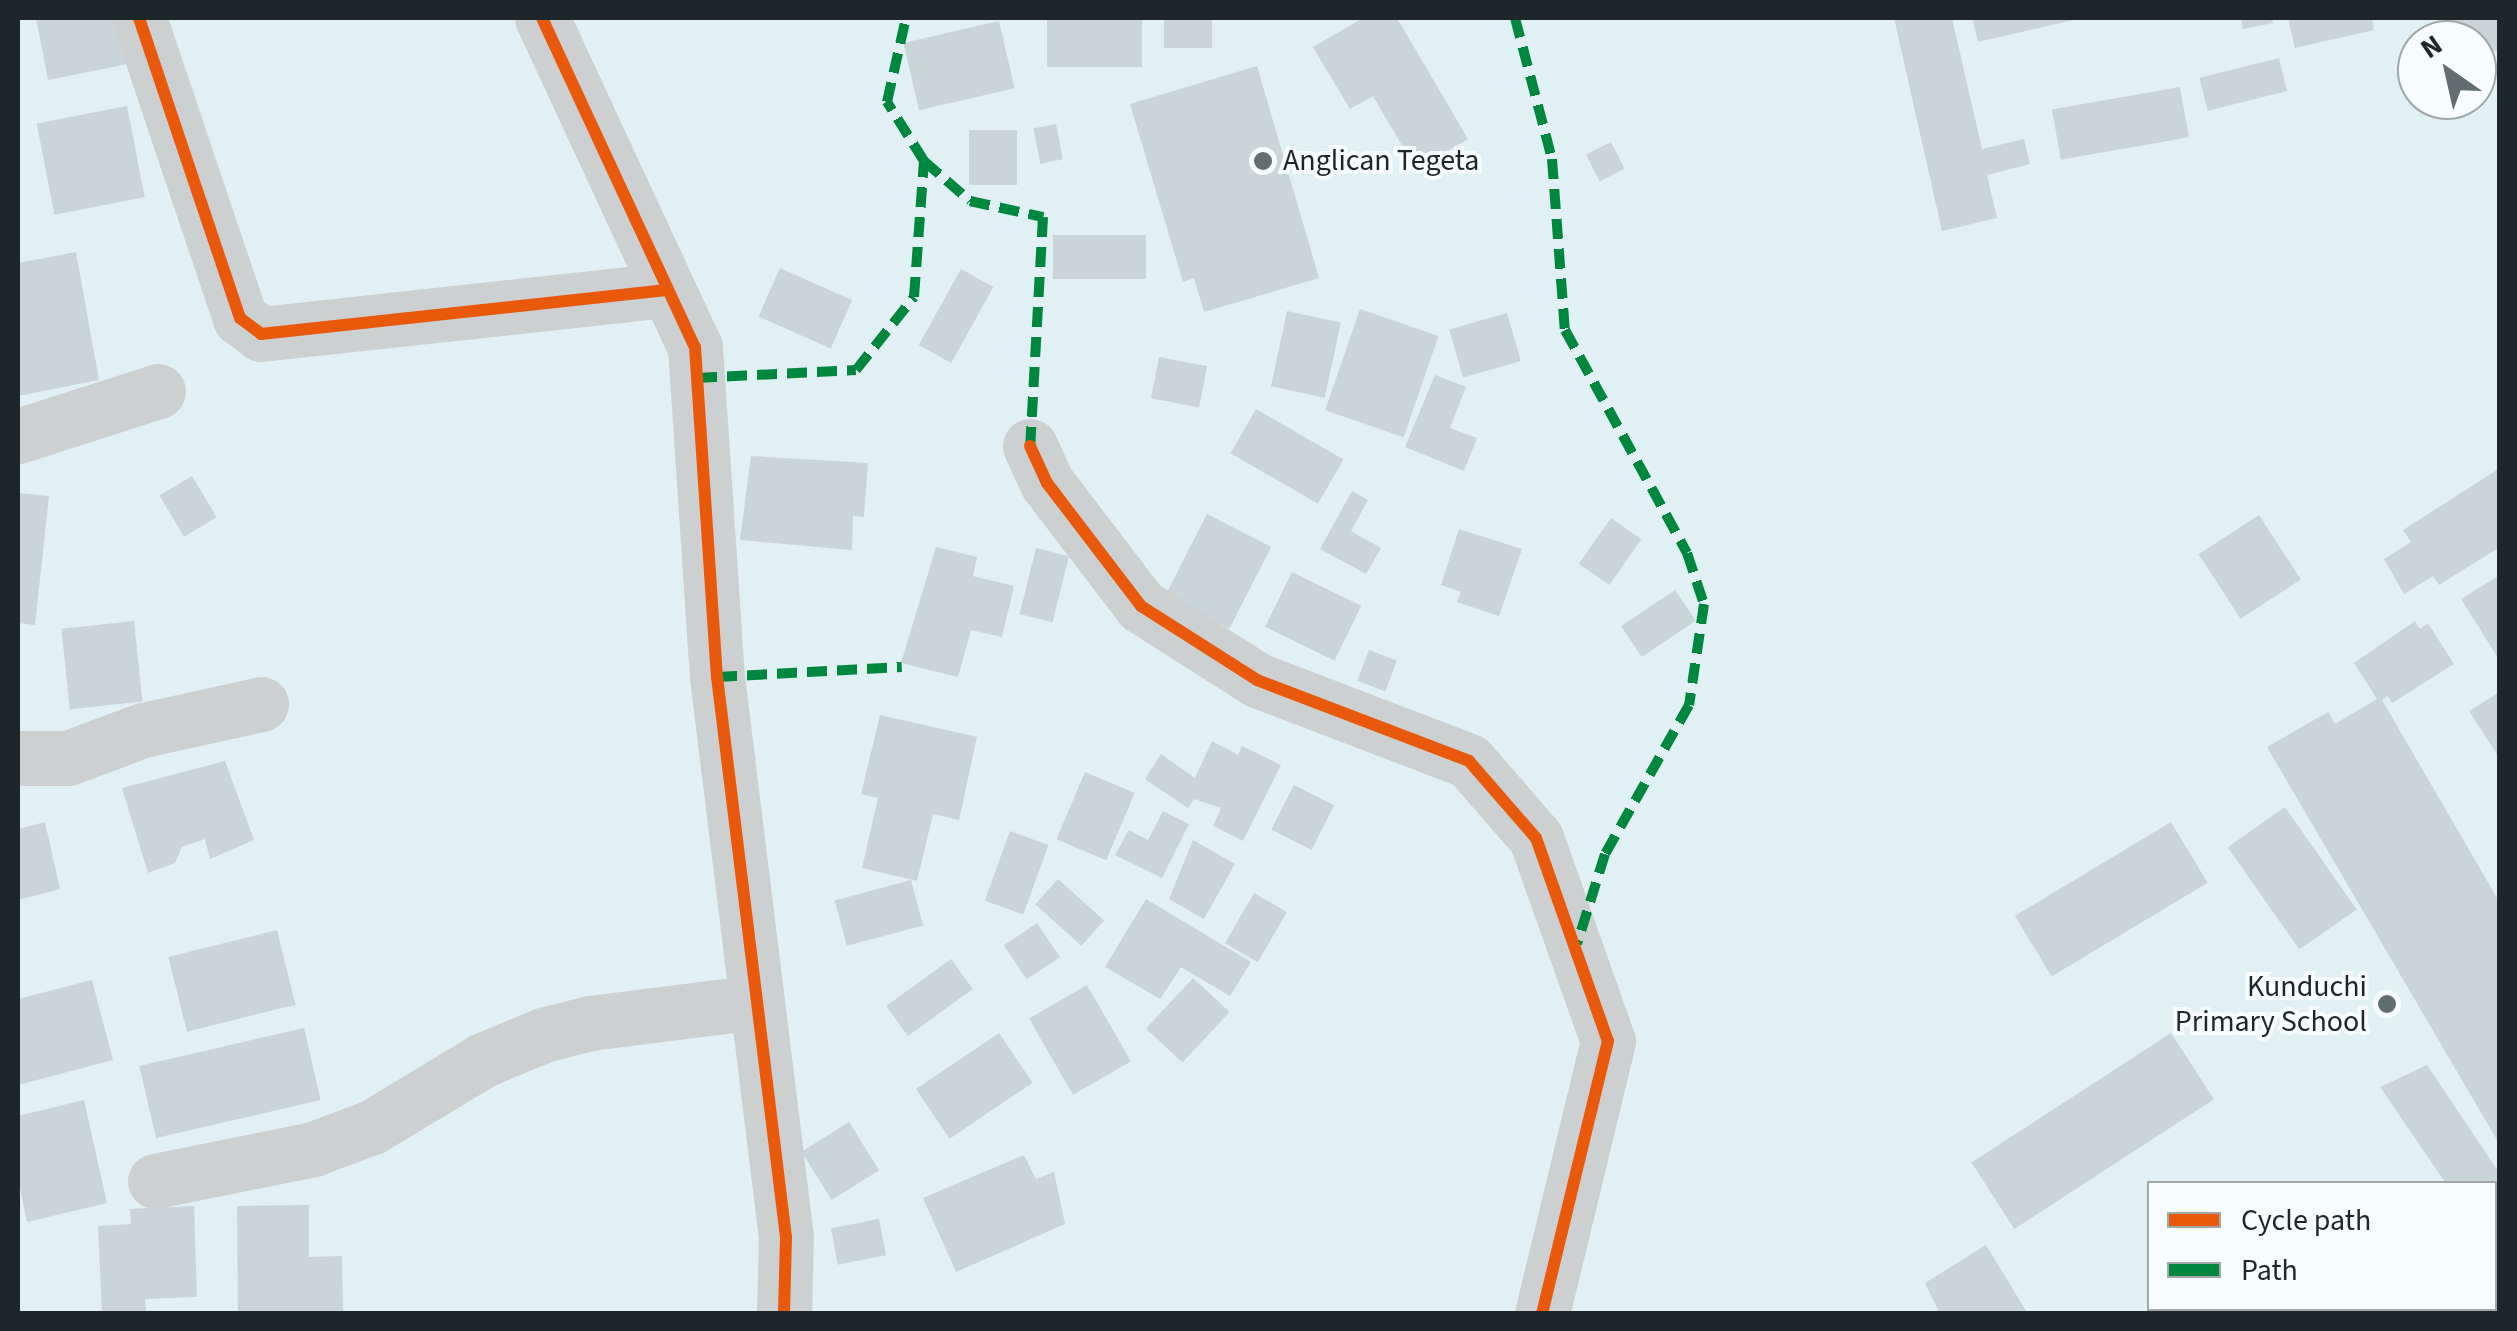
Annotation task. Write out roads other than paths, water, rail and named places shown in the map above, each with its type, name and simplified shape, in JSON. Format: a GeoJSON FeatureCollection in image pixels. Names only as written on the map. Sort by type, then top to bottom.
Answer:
{"type":"FeatureCollection","features":[{"type":"Feature","properties":{"kind":"street"},"geometry":{"type":"LineString","coordinates":[[139,18],[240,318],[261,334],[667,290]]}},
{"type":"Feature","properties":{"kind":"street"},"geometry":{"type":"LineString","coordinates":[[542,18],[694,347],[717,677],[786,1237],[784,1314]]}},
{"type":"Feature","properties":{"kind":"street"},"geometry":{"type":"LineString","coordinates":[[18,436],[158,391]]}},
{"type":"Feature","properties":{"kind":"street"},"geometry":{"type":"LineString","coordinates":[[1030,446],[1046,483],[1141,606],[1257,680],[1469,761],[1536,838],[1608,1041],[1542,1314]]}},
{"type":"Feature","properties":{"kind":"street"},"geometry":{"type":"LineString","coordinates":[[18,758],[68,758],[143,730],[260,704]]}},
{"type":"Feature","properties":{"kind":"street"},"geometry":{"type":"LineString","coordinates":[[156,1180],[313,1150],[372,1127],[483,1060],[544,1035],[757,1002]]}},
{"type":"Feature","properties":{"kind":"place","name":"Anglican Tegeta"},"geometry":{"type":"Point","coordinates":[1263,161]}},
{"type":"Feature","properties":{"kind":"place","name":"Kunduchi Primary School"},"geometry":{"type":"Point","coordinates":[2387,1004]}}]}
